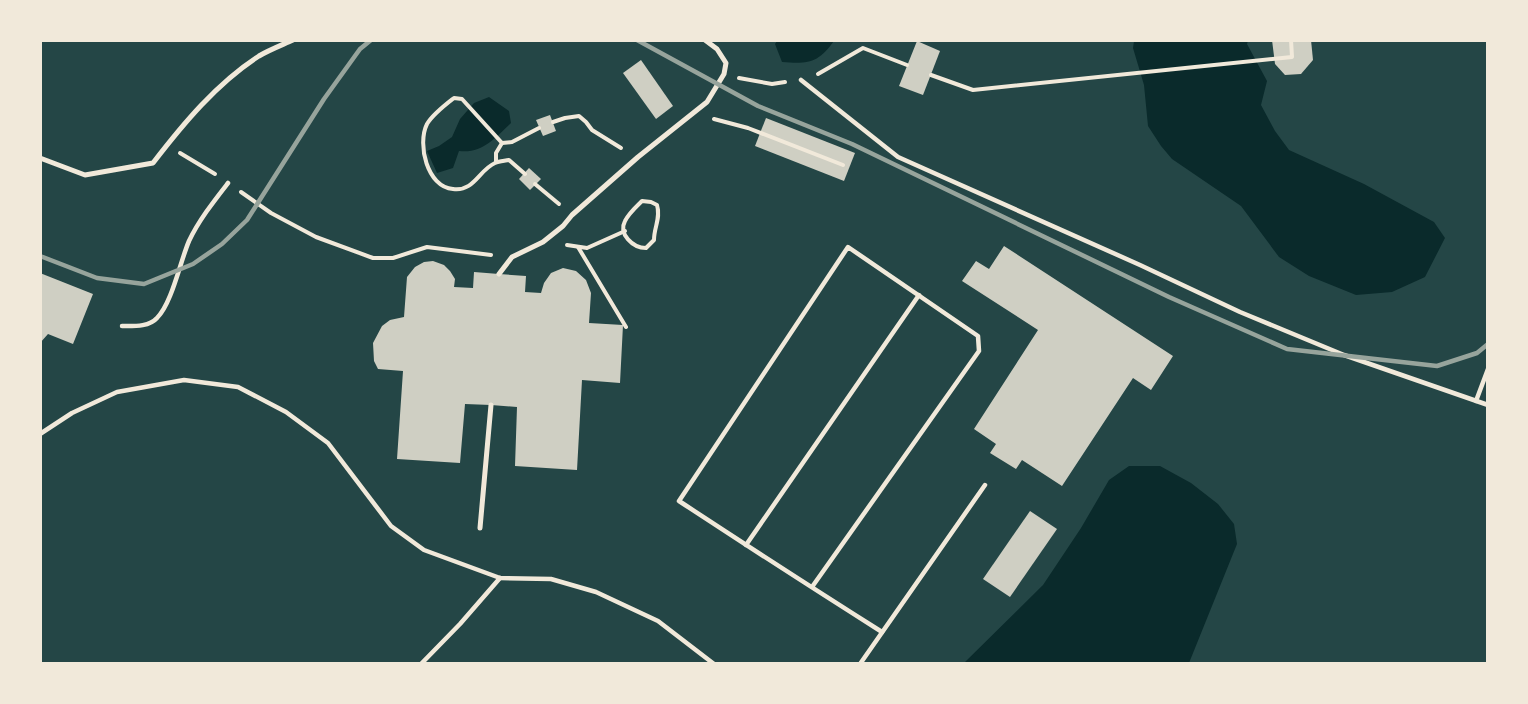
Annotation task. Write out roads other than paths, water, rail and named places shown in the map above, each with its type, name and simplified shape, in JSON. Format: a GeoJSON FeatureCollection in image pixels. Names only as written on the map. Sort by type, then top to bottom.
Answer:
{"type":"FeatureCollection","features":[{"type":"Feature","properties":{"kind":"street"},"geometry":{"type":"LineString","coordinates":[[40,158],[85,175],[153,163],[176,133],[212,94],[260,56],[293,40]]}},
{"type":"Feature","properties":{"kind":"street"},"geometry":{"type":"LineString","coordinates":[[499,274],[512,257],[543,242],[638,157],[707,102],[724,74],[726,63],[717,49],[705,40]]}},
{"type":"Feature","properties":{"kind":"street"},"geometry":{"type":"LineString","coordinates":[[480,528],[491,405]]}},
{"type":"Feature","properties":{"kind":"lane"},"geometry":{"type":"LineString","coordinates":[[801,80],[898,157],[1240,312],[1344,355],[1488,405]]}},
{"type":"Feature","properties":{"kind":"lane"},"geometry":{"type":"LineString","coordinates":[[122,326],[140,326],[156,321],[164,310],[190,240],[211,205],[228,183]]}},
{"type":"Feature","properties":{"kind":"lane"},"geometry":{"type":"LineString","coordinates":[[812,587],[979,351],[978,336],[848,247],[679,501],[746,545],[882,632]]}},
{"type":"Feature","properties":{"kind":"lane"},"geometry":{"type":"LineString","coordinates":[[746,545],[919,295]]}},
{"type":"Feature","properties":{"kind":"lane"},"geometry":{"type":"LineString","coordinates":[[1476,401],[1488,369]]}},
{"type":"Feature","properties":{"kind":"lane"},"geometry":{"type":"LineString","coordinates":[[40,434],[65,417],[117,392],[184,380],[238,387],[286,412],[328,443],[391,526],[424,550],[500,578],[551,579],[596,592],[658,621],[714,663]]}},
{"type":"Feature","properties":{"kind":"lane"},"geometry":{"type":"LineString","coordinates":[[860,663],[985,485]]}},
{"type":"Feature","properties":{"kind":"lane"},"geometry":{"type":"LineString","coordinates":[[421,663],[460,624],[500,578]]}},
{"type":"Feature","properties":{"kind":"railway"},"geometry":{"type":"LineString","coordinates":[[40,256],[97,278],[144,284],[193,264],[222,244],[247,220],[324,99],[360,49],[371,40]]}},
{"type":"Feature","properties":{"kind":"railway"},"geometry":{"type":"LineString","coordinates":[[637,40],[758,106],[852,144],[1169,297],[1287,349],[1437,366],[1477,353],[1488,344]]}}]}
